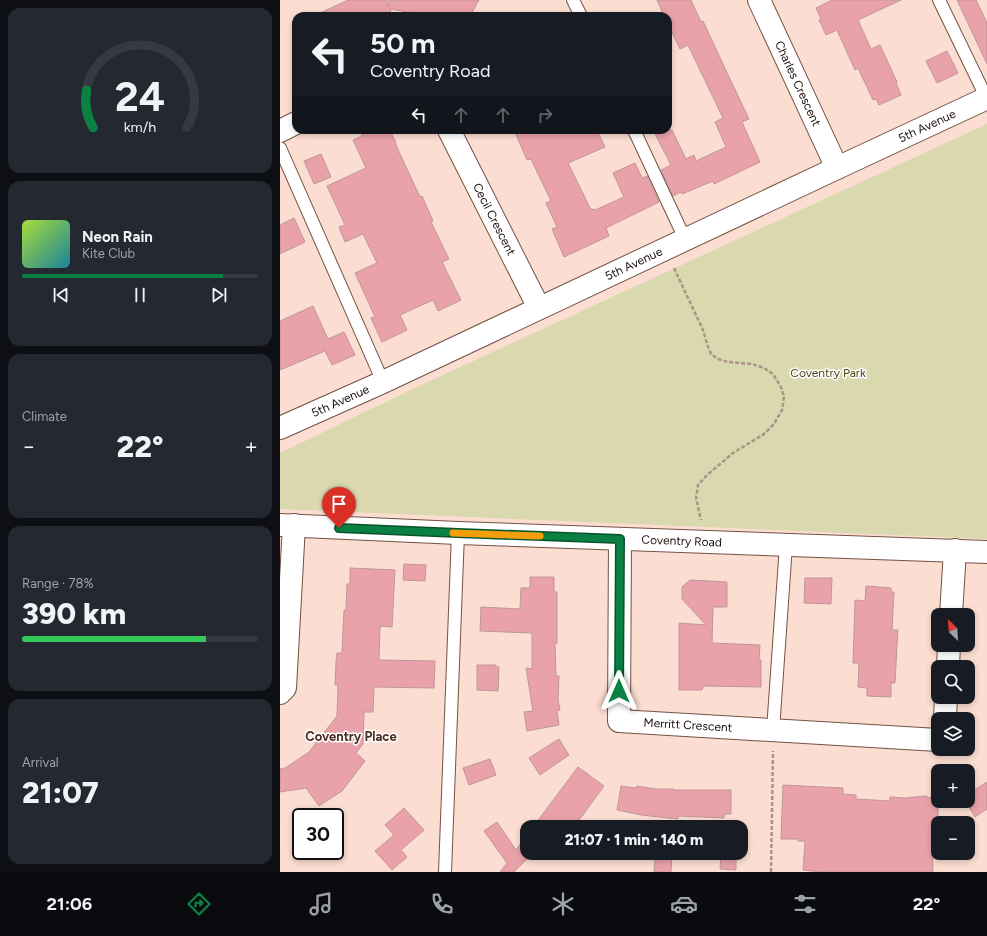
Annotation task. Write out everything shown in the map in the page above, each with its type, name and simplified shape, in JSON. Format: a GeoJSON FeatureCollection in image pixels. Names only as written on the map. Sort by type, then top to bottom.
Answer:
{"type":"FeatureCollection","features":[{"type":"Feature","properties":{"kind":"street","name":"Charles Crescent"},"geometry":{"type":"LineString","coordinates":[[759,0],[837,168]]}},
{"type":"Feature","properties":{"kind":"street","name":"5th Avenue"},"geometry":{"type":"LineString","coordinates":[[280,428],[383,382],[987,98]]}},
{"type":"Feature","properties":{"kind":"street"},"geometry":{"type":"LineString","coordinates":[[280,131],[292,125]]}},
{"type":"Feature","properties":{"kind":"street","name":"Cecil Crescent"},"geometry":{"type":"LineString","coordinates":[[451,134],[539,308]]}},
{"type":"Feature","properties":{"kind":"street"},"geometry":{"type":"LineString","coordinates":[[280,693],[285,688],[287,525]]}},
{"type":"Feature","properties":{"kind":"street","name":"Coventry Road"},"geometry":{"type":"LineString","coordinates":[[287,525],[458,533],[987,552]]}},
{"type":"Feature","properties":{"kind":"street","name":"Merritt Crescent"},"geometry":{"type":"LineString","coordinates":[[620,539],[619,721],[931,740]]}},
{"type":"Feature","properties":{"kind":"street"},"geometry":{"type":"LineString","coordinates":[[951,608],[955,550]]}},
{"type":"Feature","properties":{"kind":"lane"},"geometry":{"type":"LineString","coordinates":[[573,0],[579,12]]}},
{"type":"Feature","properties":{"kind":"lane"},"geometry":{"type":"LineString","coordinates":[[939,0],[987,98]]}},
{"type":"Feature","properties":{"kind":"lane"},"geometry":{"type":"LineString","coordinates":[[636,134],[686,239]]}},
{"type":"Feature","properties":{"kind":"lane"},"geometry":{"type":"LineString","coordinates":[[280,148],[383,382]]}},
{"type":"Feature","properties":{"kind":"lane"},"geometry":{"type":"LineString","coordinates":[[445,872],[458,533]]}},
{"type":"Feature","properties":{"kind":"lane"},"geometry":{"type":"LineString","coordinates":[[773,730],[786,544]]}},
{"type":"Feature","properties":{"kind":"path"},"geometry":{"type":"LineString","coordinates":[[660,251],[673,267],[703,330],[711,354],[718,359],[728,362],[752,364],[764,368],[773,374],[781,387],[784,397],[782,410],[774,424],[764,434],[733,453],[707,475],[698,485],[696,498],[701,522],[689,541]]}},
{"type":"Feature","properties":{"kind":"path"},"geometry":{"type":"LineString","coordinates":[[771,872],[773,730]]}},
{"type":"Feature","properties":{"kind":"green space","name":"Coventry Park"},"geometry":{"type":"Polygon","coordinates":[[[987,124],[987,539],[280,509],[280,453],[417,387],[987,124]]]}},
{"type":"Feature","properties":{"kind":"building"},"geometry":{"type":"Polygon","coordinates":[[[348,0],[387,0],[389,7],[389,0],[479,0],[472,12],[407,12],[390,9],[391,12],[322,12],[348,0]]]}},
{"type":"Feature","properties":{"kind":"building"},"geometry":{"type":"Polygon","coordinates":[[[657,0],[691,0],[701,22],[703,21],[749,119],[742,122],[760,162],[714,184],[713,181],[682,194],[681,192],[673,196],[661,170],[671,165],[655,134],[672,134],[672,130],[686,159],[694,155],[696,161],[726,147],[715,122],[723,118],[688,45],[680,49],[672,32],[672,12],[662,12],[657,0]]]}},
{"type":"Feature","properties":{"kind":"building"},"geometry":{"type":"Polygon","coordinates":[[[832,0],[901,0],[858,20],[871,49],[880,45],[897,82],[896,83],[901,95],[879,105],[876,99],[873,100],[858,68],[855,70],[837,30],[826,35],[819,20],[821,19],[816,8],[832,0]]]}},
{"type":"Feature","properties":{"kind":"building"},"geometry":{"type":"Polygon","coordinates":[[[957,0],[976,0],[987,23],[987,64],[957,0]]]}},
{"type":"Feature","properties":{"kind":"building"},"geometry":{"type":"Polygon","coordinates":[[[947,51],[958,73],[937,83],[926,61],[947,51]]]}},
{"type":"Feature","properties":{"kind":"building"},"geometry":{"type":"Polygon","coordinates":[[[361,134],[392,134],[420,197],[422,196],[433,221],[431,222],[449,259],[442,262],[461,300],[438,311],[433,300],[400,315],[407,330],[382,342],[371,318],[375,317],[355,273],[377,263],[363,234],[345,242],[339,227],[345,225],[327,186],[366,168],[353,140],[362,136],[361,134]]]}},
{"type":"Feature","properties":{"kind":"building"},"geometry":{"type":"Polygon","coordinates":[[[516,134],[599,134],[605,147],[568,163],[591,210],[595,210],[624,197],[613,173],[635,163],[642,178],[647,176],[659,202],[606,228],[609,236],[564,257],[552,229],[557,227],[546,203],[551,201],[531,159],[527,160],[516,134]]]}},
{"type":"Feature","properties":{"kind":"building"},"geometry":{"type":"Polygon","coordinates":[[[321,154],[331,177],[314,184],[304,161],[321,154]]]}},
{"type":"Feature","properties":{"kind":"building"},"geometry":{"type":"Polygon","coordinates":[[[294,218],[305,242],[280,254],[280,225],[294,218]]]}},
{"type":"Feature","properties":{"kind":"building"},"geometry":{"type":"Polygon","coordinates":[[[313,306],[328,339],[344,332],[355,355],[332,365],[325,351],[280,370],[280,321],[313,306]]]}},
{"type":"Feature","properties":{"kind":"building"},"geometry":{"type":"Polygon","coordinates":[[[404,564],[426,565],[425,581],[403,580],[404,564]]]}},
{"type":"Feature","properties":{"kind":"building"},"geometry":{"type":"Polygon","coordinates":[[[350,568],[395,570],[392,627],[380,626],[379,660],[435,661],[434,688],[374,687],[373,712],[364,712],[363,744],[356,753],[365,761],[342,791],[319,806],[306,788],[280,792],[280,769],[285,768],[309,752],[337,716],[338,685],[335,685],[336,662],[337,653],[342,653],[344,610],[346,611],[347,584],[350,584],[350,568]]]}},
{"type":"Feature","properties":{"kind":"building"},"geometry":{"type":"Polygon","coordinates":[[[530,577],[554,577],[554,592],[557,592],[557,643],[555,643],[556,676],[559,676],[558,700],[560,710],[557,711],[559,725],[527,731],[524,712],[533,711],[526,668],[532,669],[532,633],[480,631],[481,607],[520,609],[521,588],[530,588],[530,577]]]}},
{"type":"Feature","properties":{"kind":"building"},"geometry":{"type":"Polygon","coordinates":[[[805,578],[832,578],[831,604],[804,603],[805,578]]]}},
{"type":"Feature","properties":{"kind":"building"},"geometry":{"type":"Polygon","coordinates":[[[690,580],[727,582],[727,607],[713,607],[712,643],[760,645],[759,660],[761,660],[761,687],[703,686],[702,690],[679,690],[679,623],[706,625],[682,599],[682,587],[690,580]]]}},
{"type":"Feature","properties":{"kind":"building"},"geometry":{"type":"Polygon","coordinates":[[[866,586],[891,588],[891,592],[894,592],[892,630],[898,630],[895,683],[891,683],[891,697],[867,696],[867,688],[858,687],[859,663],[853,663],[855,600],[865,601],[866,586]]]}},
{"type":"Feature","properties":{"kind":"building"},"geometry":{"type":"Polygon","coordinates":[[[477,665],[496,665],[496,667],[499,667],[498,691],[477,690],[477,665]]]}},
{"type":"Feature","properties":{"kind":"building"},"geometry":{"type":"Polygon","coordinates":[[[559,739],[569,755],[540,775],[529,758],[559,739]]]}},
{"type":"Feature","properties":{"kind":"building"},"geometry":{"type":"Polygon","coordinates":[[[490,759],[496,775],[469,785],[463,768],[490,759]]]}},
{"type":"Feature","properties":{"kind":"building"},"geometry":{"type":"Polygon","coordinates":[[[578,767],[604,786],[579,820],[538,820],[578,767]]]}},
{"type":"Feature","properties":{"kind":"building"},"geometry":{"type":"Polygon","coordinates":[[[987,782],[987,809],[975,817],[969,808],[975,808],[975,790],[987,782]]]}},
{"type":"Feature","properties":{"kind":"building"},"geometry":{"type":"Polygon","coordinates":[[[783,785],[843,788],[843,794],[856,795],[856,799],[890,801],[890,797],[905,798],[927,796],[927,798],[931,798],[931,808],[938,808],[938,816],[931,816],[931,860],[933,860],[933,872],[821,872],[803,870],[805,841],[798,841],[798,839],[781,839],[783,785]]]}},
{"type":"Feature","properties":{"kind":"building"},"geometry":{"type":"Polygon","coordinates":[[[621,786],[636,788],[637,786],[674,790],[731,790],[731,814],[724,814],[724,818],[678,816],[678,819],[641,815],[617,810],[621,786]]]}},
{"type":"Feature","properties":{"kind":"building"},"geometry":{"type":"Polygon","coordinates":[[[404,808],[424,830],[401,850],[407,857],[392,870],[375,851],[394,835],[385,825],[404,808]]]}},
{"type":"Feature","properties":{"kind":"building"},"geometry":{"type":"Polygon","coordinates":[[[497,822],[516,850],[520,845],[520,860],[526,860],[514,872],[500,872],[507,863],[484,831],[497,822]]]}},
{"type":"Feature","properties":{"kind":"building"},"geometry":{"type":"Polygon","coordinates":[[[655,860],[672,860],[671,872],[654,872],[655,860]]]}},
{"type":"Feature","properties":{"kind":"building"},"geometry":{"type":"Polygon","coordinates":[[[721,860],[736,860],[736,870],[720,869],[721,860]]]}},
{"type":"Feature","properties":{"kind":"slow traffic"},"geometry":{"type":"LineString","coordinates":[[453,533],[540,536]]}},
{"type":"Feature","properties":{"kind":"district","name":"Coventry Place"},"geometry":{"type":"Point","coordinates":[351,736]}},
{"type":"Feature","properties":{"kind":"route"},"geometry":{"type":"LineString","coordinates":[[339,528],[620,539],[619,691]]}}]}
